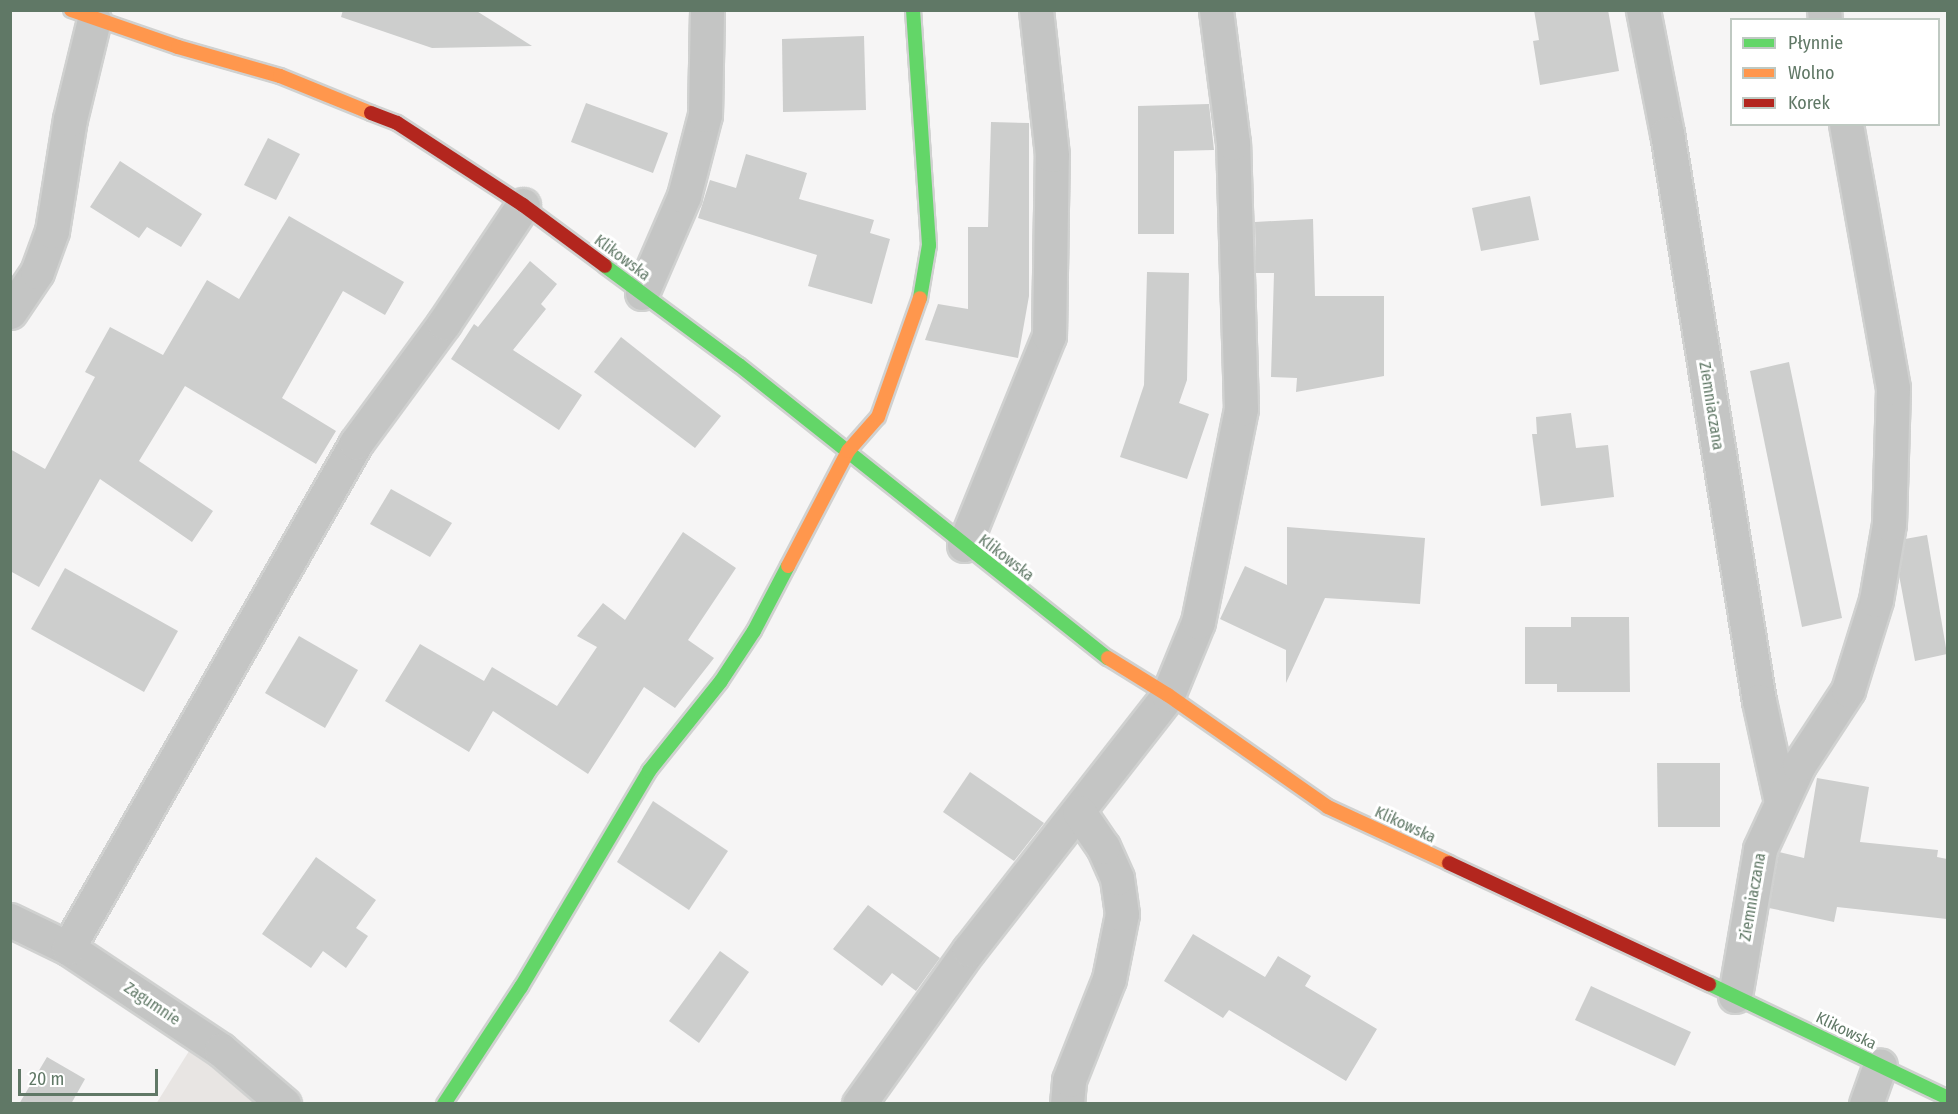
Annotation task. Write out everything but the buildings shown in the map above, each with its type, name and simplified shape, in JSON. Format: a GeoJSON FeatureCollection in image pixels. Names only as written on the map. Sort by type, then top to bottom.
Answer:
{"type":"FeatureCollection","features":[{"type":"Feature","properties":{"kind":"street"},"geometry":{"type":"LineString","coordinates":[[642,293],[684,196],[705,115],[707,10]]}},
{"type":"Feature","properties":{"kind":"street"},"geometry":{"type":"LineString","coordinates":[[444,1104],[521,987],[649,771],[721,681],[753,631],[848,451],[879,417],[924,291],[929,245],[913,10]]}},
{"type":"Feature","properties":{"kind":"street"},"geometry":{"type":"LineString","coordinates":[[964,546],[1049,336],[1052,155],[1036,10]]}},
{"type":"Feature","properties":{"kind":"street"},"geometry":{"type":"LineString","coordinates":[[859,1104],[969,950],[1079,812],[1168,695],[1198,622],[1241,409],[1233,143],[1216,10]]}},
{"type":"Feature","properties":{"kind":"street","name":"Ziemniaczana"},"geometry":{"type":"LineString","coordinates":[[1643,10],[1667,133],[1759,701],[1781,802]]}},
{"type":"Feature","properties":{"kind":"street"},"geometry":{"type":"LineString","coordinates":[[10,312],[37,272],[52,231],[70,119],[102,17]]}},
{"type":"Feature","properties":{"kind":"street","name":"Klikowska"},"geometry":{"type":"LineString","coordinates":[[102,17],[280,76],[397,123],[523,205],[642,293],[848,451],[1102,654],[1168,695],[1328,807],[1735,996],[1947,1098]]}},
{"type":"Feature","properties":{"kind":"street","name":"Ziemniaczana"},"geometry":{"type":"LineString","coordinates":[[1735,996],[1760,849],[1799,765],[1848,690],[1876,600],[1889,524],[1893,388],[1846,126]]}},
{"type":"Feature","properties":{"kind":"street"},"geometry":{"type":"LineString","coordinates":[[68,948],[356,443],[444,323],[523,205]]}},
{"type":"Feature","properties":{"kind":"street"},"geometry":{"type":"LineString","coordinates":[[1067,1104],[1070,1080],[1109,979],[1122,914],[1117,878],[1103,847],[1079,812]]}},
{"type":"Feature","properties":{"kind":"street","name":"Zagumnie"},"geometry":{"type":"LineString","coordinates":[[10,920],[68,948],[221,1050],[284,1104]]}},
{"type":"Feature","properties":{"kind":"street"},"geometry":{"type":"LineString","coordinates":[[1866,1104],[1880,1065]]}},
{"type":"Feature","properties":{"kind":"shaded area"},"geometry":{"type":"Polygon","coordinates":[[[199,1035],[284,1104],[156,1104],[199,1035]]]}},
{"type":"Feature","properties":{"kind":"traffic: fast"},"geometry":{"type":"LineString","coordinates":[[913,10],[929,245],[920,298]]}},
{"type":"Feature","properties":{"kind":"traffic: fast"},"geometry":{"type":"LineString","coordinates":[[605,266],[739,365],[1108,658]]}},
{"type":"Feature","properties":{"kind":"traffic: fast"},"geometry":{"type":"LineString","coordinates":[[444,1104],[521,987],[649,771],[721,681],[754,631],[788,566]]}},
{"type":"Feature","properties":{"kind":"traffic: fast"},"geometry":{"type":"LineString","coordinates":[[1709,984],[1948,1098]]}},
{"type":"Feature","properties":{"kind":"traffic: slow"},"geometry":{"type":"LineString","coordinates":[[71,10],[178,47],[280,76],[371,113]]}},
{"type":"Feature","properties":{"kind":"traffic: slow"},"geometry":{"type":"LineString","coordinates":[[788,566],[848,451],[878,417],[920,298]]}},
{"type":"Feature","properties":{"kind":"traffic: slow"},"geometry":{"type":"LineString","coordinates":[[1108,658],[1168,695],[1328,807],[1449,863]]}},
{"type":"Feature","properties":{"kind":"traffic: jam"},"geometry":{"type":"LineString","coordinates":[[371,113],[397,123],[523,205],[605,266]]}},
{"type":"Feature","properties":{"kind":"traffic: jam"},"geometry":{"type":"LineString","coordinates":[[1449,863],[1709,984]]}}]}
